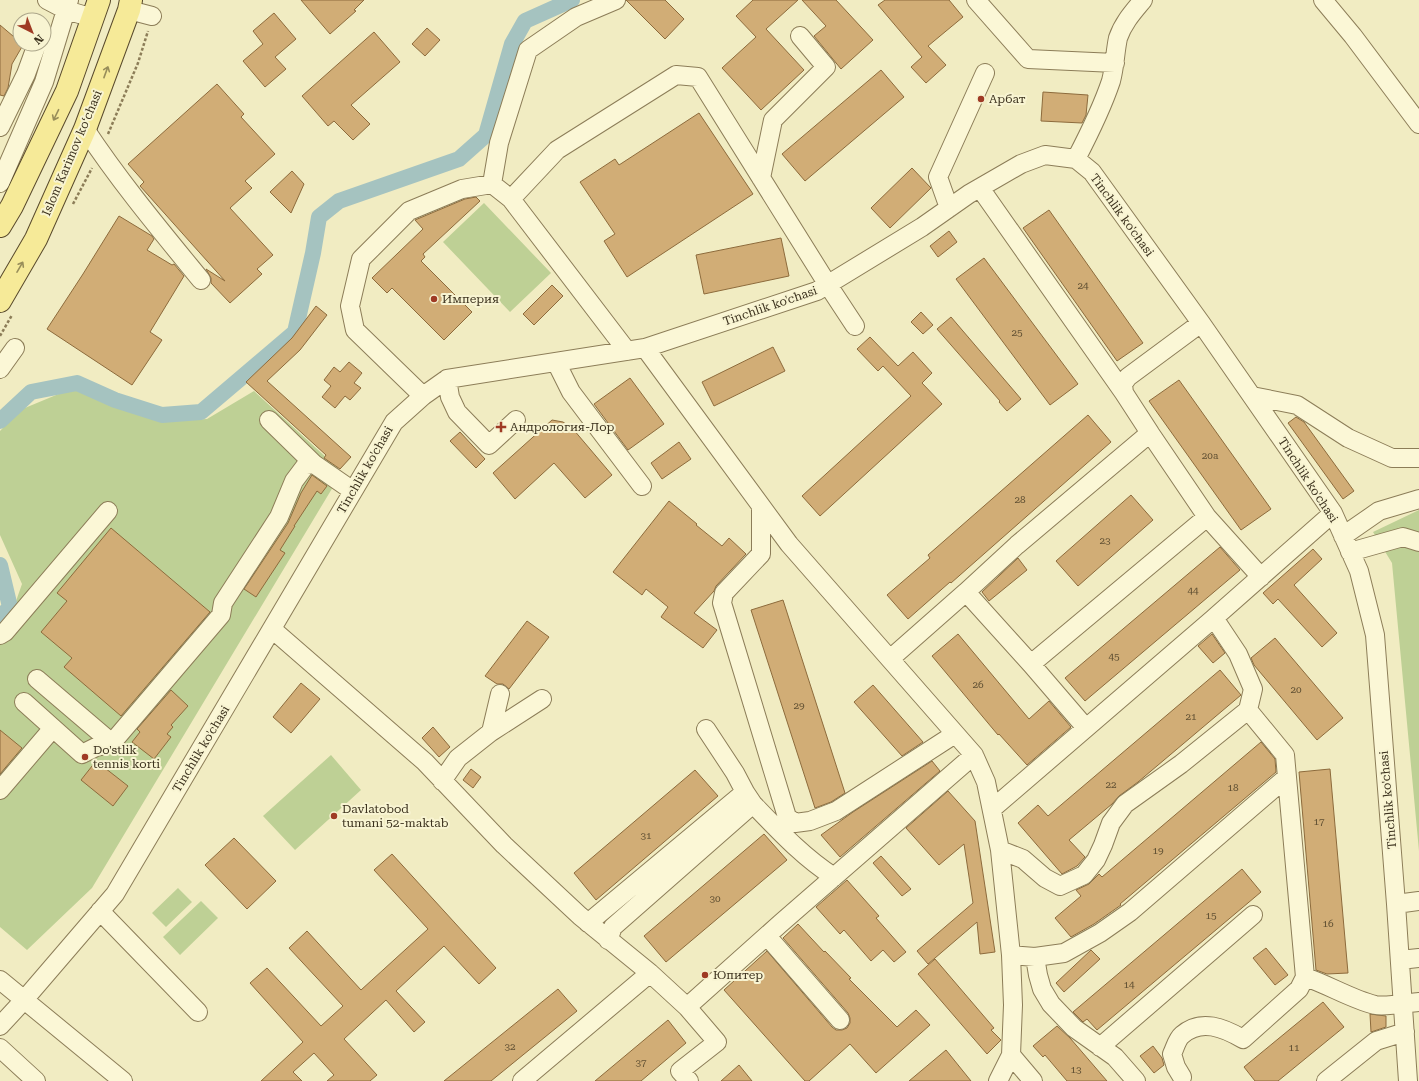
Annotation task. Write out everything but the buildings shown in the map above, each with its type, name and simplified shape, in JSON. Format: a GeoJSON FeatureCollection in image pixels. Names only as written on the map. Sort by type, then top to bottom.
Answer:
{"type":"FeatureCollection","features":[{"type":"Feature","properties":{"kind":"main road","name":"Islom Karimov koʻchasi"},"geometry":{"type":"LineString","coordinates":[[0,301],[36,238],[85,129],[130,5]]}},
{"type":"Feature","properties":{"kind":"main road"},"geometry":{"type":"LineString","coordinates":[[0,226],[6,203],[67,91],[96,9]]}},
{"type":"Feature","properties":{"kind":"street"},"geometry":{"type":"LineString","coordinates":[[47,0],[96,9]]}},
{"type":"Feature","properties":{"kind":"street"},"geometry":{"type":"LineString","coordinates":[[492,184],[499,143],[528,50],[576,17],[616,0]]}},
{"type":"Feature","properties":{"kind":"street"},"geometry":{"type":"LineString","coordinates":[[1076,159],[1099,110],[1110,81],[1115,63],[1118,39],[1124,24],[1143,0]]}},
{"type":"Feature","properties":{"kind":"street"},"geometry":{"type":"LineString","coordinates":[[1323,0],[1353,36],[1419,124]]}},
{"type":"Feature","properties":{"kind":"street"},"geometry":{"type":"LineString","coordinates":[[983,3],[1028,59],[1115,63]]}},
{"type":"Feature","properties":{"kind":"street"},"geometry":{"type":"LineString","coordinates":[[0,183],[44,82],[68,5]]}},
{"type":"Feature","properties":{"kind":"street"},"geometry":{"type":"LineString","coordinates":[[130,5],[152,16]]}},
{"type":"Feature","properties":{"kind":"street"},"geometry":{"type":"LineString","coordinates":[[761,178],[773,120],[826,67],[800,36]]}},
{"type":"Feature","properties":{"kind":"street"},"geometry":{"type":"LineString","coordinates":[[0,127],[26,74],[34,52]]}},
{"type":"Feature","properties":{"kind":"street"},"geometry":{"type":"LineString","coordinates":[[949,208],[938,178],[985,73]]}},
{"type":"Feature","properties":{"kind":"street"},"geometry":{"type":"LineString","coordinates":[[26,74],[67,91]]}},
{"type":"Feature","properties":{"kind":"street"},"geometry":{"type":"LineString","coordinates":[[511,199],[557,150],[676,75],[698,77],[855,326]]}},
{"type":"Feature","properties":{"kind":"street"},"geometry":{"type":"LineString","coordinates":[[85,129],[100,152],[147,214],[201,280]]}},
{"type":"Feature","properties":{"kind":"street","name":"Tinchlik ko'chasi"},"geometry":{"type":"LineString","coordinates":[[0,1026],[115,894],[394,422],[423,396],[447,379],[636,349],[818,292],[922,228],[980,188],[1020,164],[1045,155],[1076,159],[1092,172],[1252,396],[1332,513],[1359,571],[1375,635],[1400,960],[1411,1003],[1408,1081]]}},
{"type":"Feature","properties":{"kind":"street"},"geometry":{"type":"LineString","coordinates":[[423,396],[355,330],[350,306],[361,259],[410,210],[462,189],[492,184],[511,199],[636,349],[789,544],[974,755],[986,782],[1000,850],[1011,954],[1013,1005],[1011,1055],[998,1081]]}},
{"type":"Feature","properties":{"kind":"street"},"geometry":{"type":"LineString","coordinates":[[980,188],[1124,393],[1207,518],[1261,577]]}},
{"type":"Feature","properties":{"kind":"street"},"geometry":{"type":"LineString","coordinates":[[1124,393],[1123,384],[1128,377],[1200,323]]}},
{"type":"Feature","properties":{"kind":"street"},"geometry":{"type":"LineString","coordinates":[[0,368],[14,348]]}},
{"type":"Feature","properties":{"kind":"street"},"geometry":{"type":"LineString","coordinates":[[556,362],[571,392],[642,486]]}},
{"type":"Feature","properties":{"kind":"street"},"geometry":{"type":"LineString","coordinates":[[447,379],[450,397],[457,412],[488,445],[516,420]]}},
{"type":"Feature","properties":{"kind":"street"},"geometry":{"type":"LineString","coordinates":[[1252,396],[1297,405],[1348,438],[1392,458],[1419,458]]}},
{"type":"Feature","properties":{"kind":"street"},"geometry":{"type":"LineString","coordinates":[[269,420],[314,464],[353,491]]}},
{"type":"Feature","properties":{"kind":"street"},"geometry":{"type":"LineString","coordinates":[[890,659],[1018,545],[1150,433]]}},
{"type":"Feature","properties":{"kind":"street"},"geometry":{"type":"LineString","coordinates":[[24,702],[82,754],[96,747],[111,744],[221,616],[223,603],[279,517],[294,481],[306,465],[314,464]]}},
{"type":"Feature","properties":{"kind":"street"},"geometry":{"type":"LineString","coordinates":[[1343,536],[1379,511],[1419,499]]}},
{"type":"Feature","properties":{"kind":"street"},"geometry":{"type":"LineString","coordinates":[[761,507],[761,554],[724,593],[722,603],[787,817],[795,823],[810,821],[836,811],[955,734]]}},
{"type":"Feature","properties":{"kind":"street"},"geometry":{"type":"LineString","coordinates":[[0,635],[5,632],[108,510]]}},
{"type":"Feature","properties":{"kind":"street"},"geometry":{"type":"LineString","coordinates":[[992,809],[1214,618],[1332,513]]}},
{"type":"Feature","properties":{"kind":"street"},"geometry":{"type":"LineString","coordinates":[[1030,664],[1207,518]]}},
{"type":"Feature","properties":{"kind":"street"},"geometry":{"type":"LineString","coordinates":[[1350,552],[1403,537],[1419,542]]}},
{"type":"Feature","properties":{"kind":"street"},"geometry":{"type":"LineString","coordinates":[[966,592],[1086,728]]}},
{"type":"Feature","properties":{"kind":"street"},"geometry":{"type":"LineString","coordinates":[[1000,850],[1023,860],[1045,878],[1060,886],[1084,875],[1096,860],[1111,823],[1125,804],[1181,764],[1248,710],[1253,689],[1238,654],[1214,618]]}},
{"type":"Feature","properties":{"kind":"street"},"geometry":{"type":"LineString","coordinates":[[272,629],[424,762],[504,845],[588,923],[650,973],[687,1007],[717,1042],[679,1078]]}},
{"type":"Feature","properties":{"kind":"street"},"geometry":{"type":"LineString","coordinates":[[37,679],[105,737],[111,744]]}},
{"type":"Feature","properties":{"kind":"street"},"geometry":{"type":"LineString","coordinates":[[491,732],[500,694]]}},
{"type":"Feature","properties":{"kind":"street"},"geometry":{"type":"LineString","coordinates":[[442,781],[458,758],[491,732],[542,699]]}},
{"type":"Feature","properties":{"kind":"street"},"geometry":{"type":"LineString","coordinates":[[1182,1077],[1176,1067],[1172,1054],[1181,1036],[1193,1027],[1208,1025],[1227,1030],[1243,1039],[1299,989],[1305,977],[1284,755],[1248,710]]}},
{"type":"Feature","properties":{"kind":"street"},"geometry":{"type":"LineString","coordinates":[[0,790],[53,728]]}},
{"type":"Feature","properties":{"kind":"street"},"geometry":{"type":"LineString","coordinates":[[706,729],[735,773],[749,798],[796,848],[819,868],[834,877]]}},
{"type":"Feature","properties":{"kind":"street"},"geometry":{"type":"LineString","coordinates":[[687,1007],[974,755]]}},
{"type":"Feature","properties":{"kind":"street"},"geometry":{"type":"LineString","coordinates":[[1011,954],[1035,957],[1064,953],[1100,933],[1130,912],[1286,777]]}},
{"type":"Feature","properties":{"kind":"street"},"geometry":{"type":"LineString","coordinates":[[588,923],[749,798]]}},
{"type":"Feature","properties":{"kind":"street"},"geometry":{"type":"LineString","coordinates":[[608,940],[613,927],[749,798]]}},
{"type":"Feature","properties":{"kind":"street"},"geometry":{"type":"LineString","coordinates":[[1396,904],[1419,901]]}},
{"type":"Feature","properties":{"kind":"street"},"geometry":{"type":"LineString","coordinates":[[100,912],[198,1012]]}},
{"type":"Feature","properties":{"kind":"street"},"geometry":{"type":"LineString","coordinates":[[1100,1047],[1253,915]]}},
{"type":"Feature","properties":{"kind":"street"},"geometry":{"type":"LineString","coordinates":[[767,936],[840,1020]]}},
{"type":"Feature","properties":{"kind":"street"},"geometry":{"type":"LineString","coordinates":[[1035,957],[1042,989],[1051,1004],[1074,1028],[1115,1057],[1136,1081]]}},
{"type":"Feature","properties":{"kind":"street"},"geometry":{"type":"LineString","coordinates":[[1400,960],[1419,958]]}},
{"type":"Feature","properties":{"kind":"street"},"geometry":{"type":"LineString","coordinates":[[522,1081],[650,973]]}},
{"type":"Feature","properties":{"kind":"street"},"geometry":{"type":"LineString","coordinates":[[1305,977],[1376,1005],[1411,1003]]}},
{"type":"Feature","properties":{"kind":"street"},"geometry":{"type":"LineString","coordinates":[[0,980],[123,1081]]}},
{"type":"Feature","properties":{"kind":"street"},"geometry":{"type":"LineString","coordinates":[[1326,1081],[1376,1041],[1410,1042]]}},
{"type":"Feature","properties":{"kind":"street"},"geometry":{"type":"LineString","coordinates":[[0,1048],[36,1081]]}},
{"type":"Feature","properties":{"kind":"street"},"geometry":{"type":"LineString","coordinates":[[1011,1055],[1033,1081]]}},
{"type":"Feature","properties":{"kind":"green space"},"geometry":{"type":"Polygon","coordinates":[[[484,203],[551,273],[510,312],[443,242],[484,203]]]}},
{"type":"Feature","properties":{"kind":"green space","name":"Do'stlik tennis korti"},"geometry":{"type":"Polygon","coordinates":[[[73,388],[99,399],[171,421],[207,419],[254,391],[342,472],[92,888],[27,950],[0,927],[0,626],[9,621],[22,584],[0,535],[0,431],[20,410],[73,388]]]}},
{"type":"Feature","properties":{"kind":"green space"},"geometry":{"type":"Polygon","coordinates":[[[1419,510],[1419,851],[1392,563],[1373,532],[1419,510]]]}},
{"type":"Feature","properties":{"kind":"green space"},"geometry":{"type":"Polygon","coordinates":[[[331,755],[361,790],[295,850],[263,816],[331,755]]]}},
{"type":"Feature","properties":{"kind":"green space"},"geometry":{"type":"Polygon","coordinates":[[[178,888],[192,902],[166,927],[152,913],[178,888]]]}},
{"type":"Feature","properties":{"kind":"green space"},"geometry":{"type":"Polygon","coordinates":[[[201,901],[218,918],[180,955],[163,937],[201,901]]]}},
{"type":"Feature","properties":{"kind":"waterway"},"geometry":{"type":"LineString","coordinates":[[0,421],[31,392],[77,383],[115,400],[162,415],[201,412],[295,332],[313,253],[319,217],[339,201],[459,159],[486,135],[512,44],[525,21],[572,0]]}},
{"type":"Feature","properties":{"kind":"waterway"},"geometry":{"type":"LineString","coordinates":[[0,565],[10,607],[0,618]]}},
{"type":"Feature","properties":{"kind":"place","name":"Арбат"},"geometry":{"type":"Point","coordinates":[981,99]}},
{"type":"Feature","properties":{"kind":"place","name":"Империя"},"geometry":{"type":"Point","coordinates":[434,299]}},
{"type":"Feature","properties":{"kind":"place","name":"Андрология-Лор"},"geometry":{"type":"Point","coordinates":[501,427]}},
{"type":"Feature","properties":{"kind":"place","name":"Do'stlik tennis korti"},"geometry":{"type":"Point","coordinates":[85,757]}},
{"type":"Feature","properties":{"kind":"place","name":"Davlatobod tumani 52-maktab"},"geometry":{"type":"Point","coordinates":[334,816]}},
{"type":"Feature","properties":{"kind":"place","name":"Юпитер"},"geometry":{"type":"Point","coordinates":[705,975]}}]}
